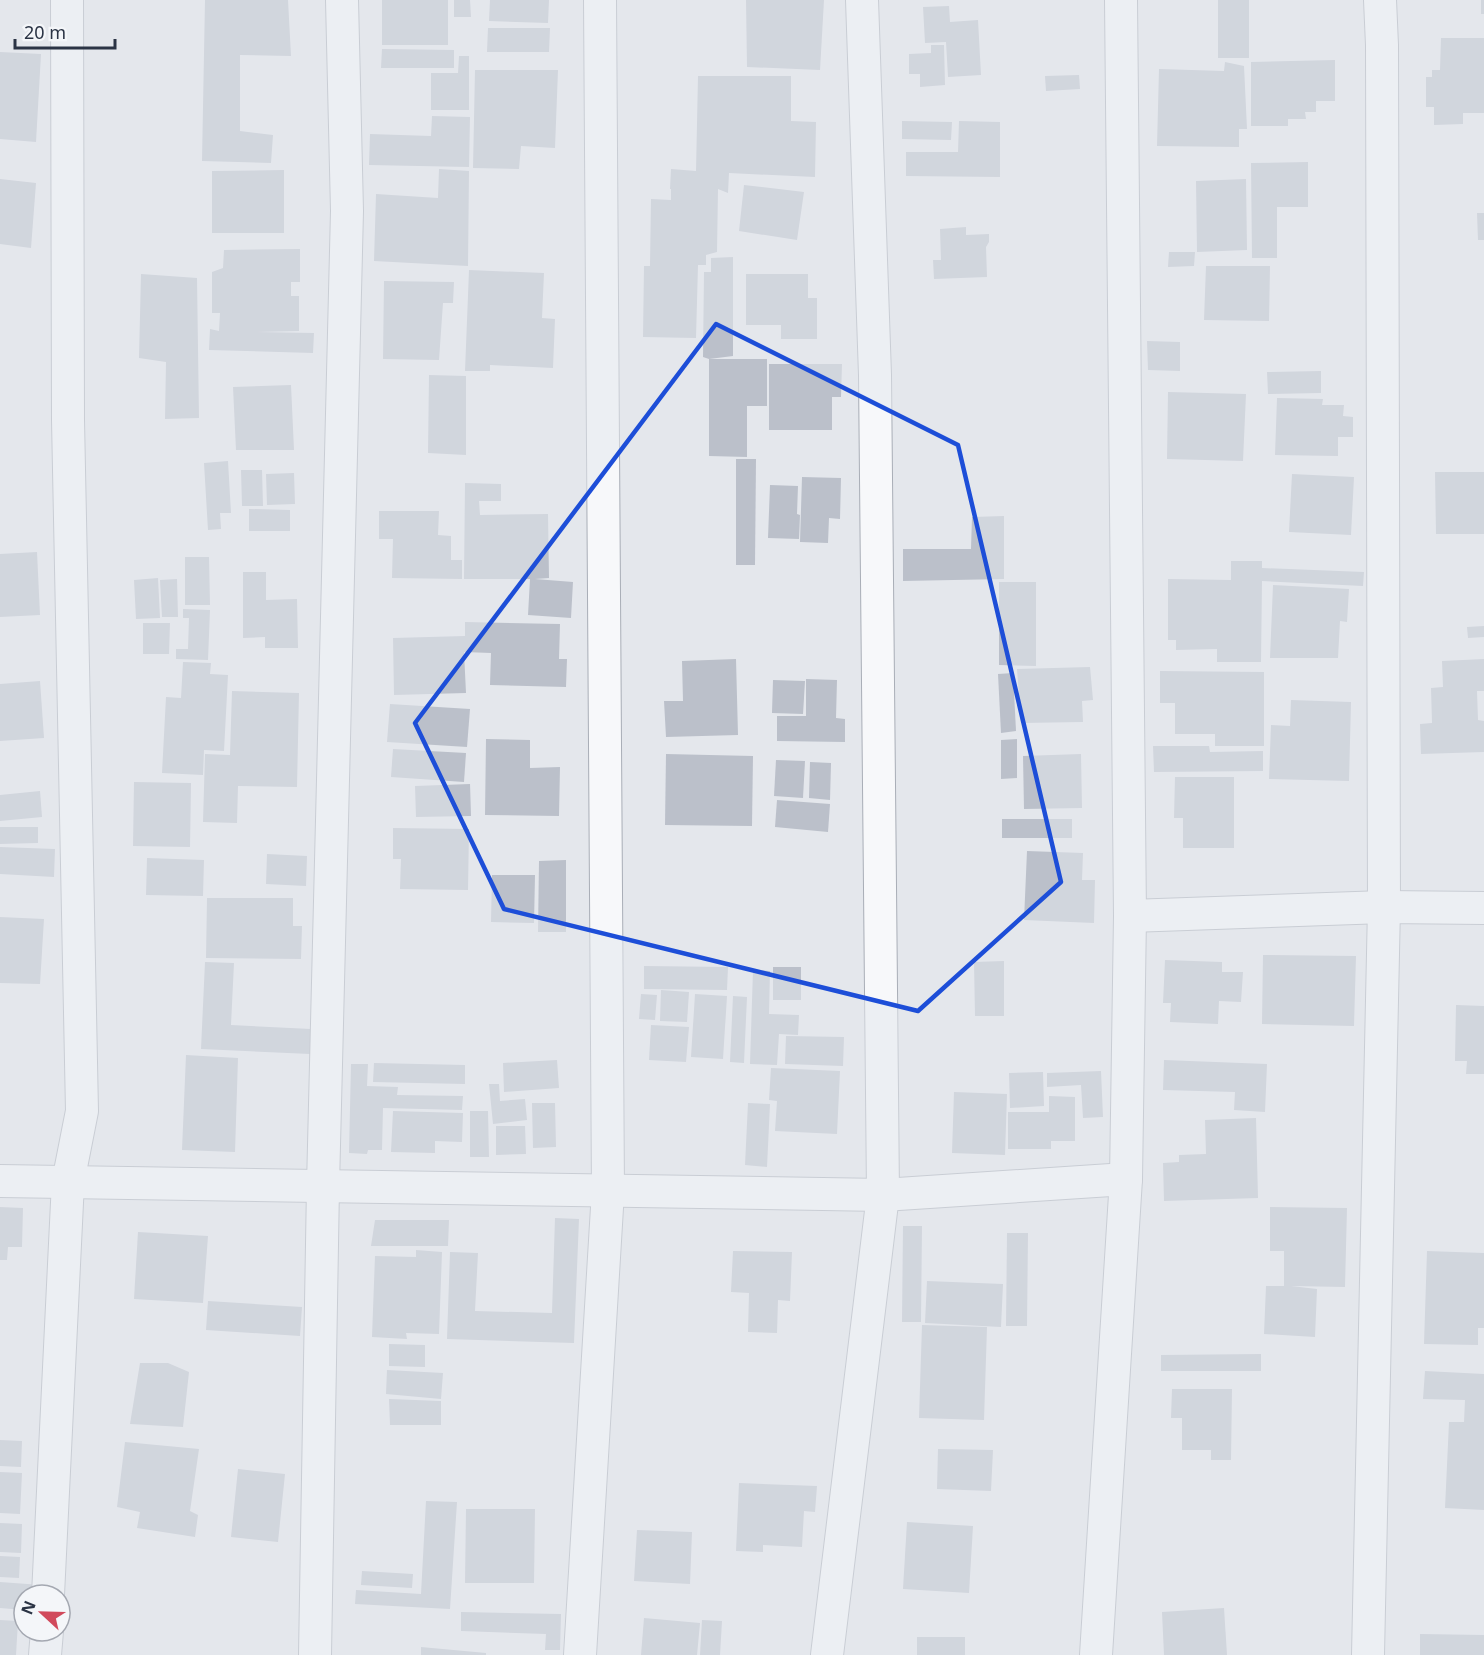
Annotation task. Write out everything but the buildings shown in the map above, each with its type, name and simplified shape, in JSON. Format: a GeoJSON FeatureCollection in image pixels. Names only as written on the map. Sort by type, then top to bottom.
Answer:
{"type":"FeatureCollection","features":[{"type":"Feature","properties":{"kind":"street"},"geometry":{"type":"LineString","coordinates":[[49,1583],[68,1182],[82,1111],[68,420],[67,0]]}},
{"type":"Feature","properties":{"kind":"street"},"geometry":{"type":"LineString","coordinates":[[315,1655],[323,1186],[347,211],[342,0]]}},
{"type":"Feature","properties":{"kind":"street"},"geometry":{"type":"LineString","coordinates":[[580,1655],[608,1191],[600,0]]}},
{"type":"Feature","properties":{"kind":"street"},"geometry":{"type":"LineString","coordinates":[[826,1655],[883,1195],[875,375],[862,0]]}},
{"type":"Feature","properties":{"kind":"street"},"geometry":{"type":"LineString","coordinates":[[1096,1655],[1126,1179],[1130,916],[1121,0]]}},
{"type":"Feature","properties":{"kind":"street"},"geometry":{"type":"LineString","coordinates":[[1368,1655],[1384,907],[1382,45],[1380,0]]}},
{"type":"Feature","properties":{"kind":"street"},"geometry":{"type":"LineString","coordinates":[[1130,916],[1384,907],[1484,908]]}},
{"type":"Feature","properties":{"kind":"street"},"geometry":{"type":"LineString","coordinates":[[0,1181],[883,1195],[1126,1179]]}},
{"type":"Feature","properties":{"kind":"highlighted area"},"geometry":{"type":"Polygon","coordinates":[[[716,324],[958,445],[1061,882],[918,1011],[504,909],[415,723],[716,324]]]}}]}
